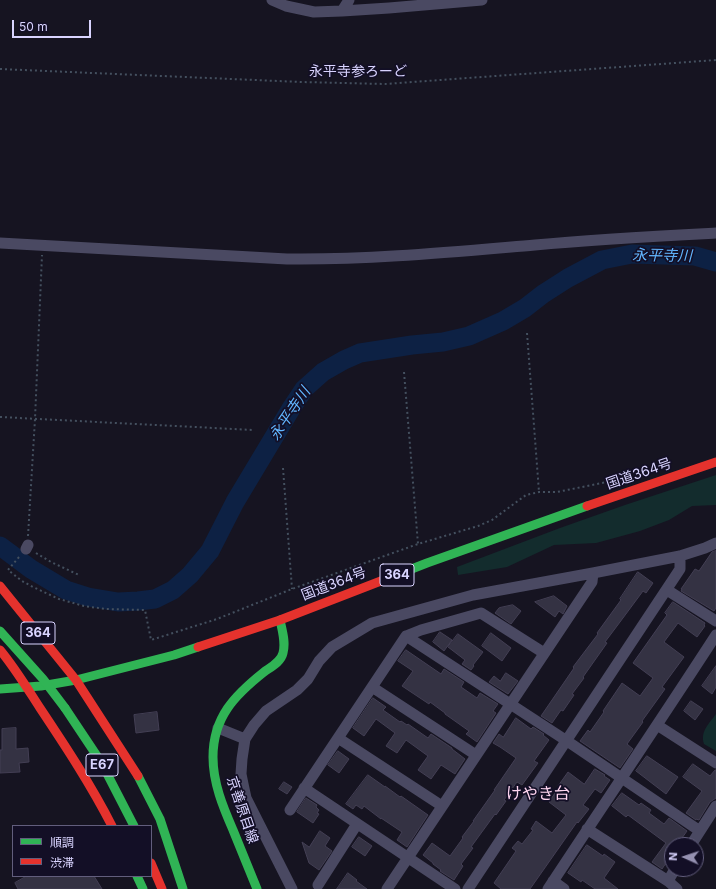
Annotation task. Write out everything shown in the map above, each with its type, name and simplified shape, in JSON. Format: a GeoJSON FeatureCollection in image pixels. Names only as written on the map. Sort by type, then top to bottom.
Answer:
{"type":"FeatureCollection","features":[{"type":"Feature","properties":{"kind":"main road","name":"国道364号"},"geometry":{"type":"LineString","coordinates":[[0,689],[26,688],[76,680],[174,655],[280,620],[427,563],[716,462]]}},
{"type":"Feature","properties":{"kind":"main road","name":"364"},"geometry":{"type":"LineString","coordinates":[[0,586],[76,680]]}},
{"type":"Feature","properties":{"kind":"main road","name":"京善原目線"},"geometry":{"type":"LineString","coordinates":[[257,889],[219,793],[214,774],[214,746],[218,728],[227,709],[238,694],[282,656],[284,647],[280,620]]}},
{"type":"Feature","properties":{"kind":"main road","name":"E67"},"geometry":{"type":"LineString","coordinates":[[0,631],[43,679],[65,708],[100,762],[133,825]]}},
{"type":"Feature","properties":{"kind":"main road","name":"364"},"geometry":{"type":"LineString","coordinates":[[0,650],[16,670],[26,688]]}},
{"type":"Feature","properties":{"kind":"main road"},"geometry":{"type":"LineString","coordinates":[[76,680],[136,773],[148,796],[160,820],[183,889]]}},
{"type":"Feature","properties":{"kind":"main road"},"geometry":{"type":"LineString","coordinates":[[26,688],[91,787],[111,825]]}},
{"type":"Feature","properties":{"kind":"main road"},"geometry":{"type":"LineString","coordinates":[[152,865],[162,889]]}},
{"type":"Feature","properties":{"kind":"main road"},"geometry":{"type":"LineString","coordinates":[[137,877],[143,889]]}},
{"type":"Feature","properties":{"kind":"street"},"geometry":{"type":"LineString","coordinates":[[272,0],[286,6],[314,12],[389,8],[482,0]]}},
{"type":"Feature","properties":{"kind":"street"},"geometry":{"type":"LineString","coordinates":[[342,11],[350,0]]}},
{"type":"Feature","properties":{"kind":"street"},"geometry":{"type":"LineString","coordinates":[[0,244],[287,259],[322,259],[402,256],[609,238],[716,232]]}},
{"type":"Feature","properties":{"kind":"street"},"geometry":{"type":"LineString","coordinates":[[292,889],[246,798],[242,774],[242,759],[245,740],[254,725],[266,710],[297,690],[308,679],[319,661],[332,646],[372,622],[474,595],[680,556],[716,543]]}},
{"type":"Feature","properties":{"kind":"street"},"geometry":{"type":"LineString","coordinates":[[468,889],[680,569],[680,556]]}},
{"type":"Feature","properties":{"kind":"street"},"geometry":{"type":"LineString","coordinates":[[387,889],[592,582],[593,573]]}},
{"type":"Feature","properties":{"kind":"street"},"geometry":{"type":"LineString","coordinates":[[666,590],[716,621]]}},
{"type":"Feature","properties":{"kind":"street"},"geometry":{"type":"LineString","coordinates":[[290,810],[406,636],[421,630],[481,613],[544,653]]}},
{"type":"Feature","properties":{"kind":"street"},"geometry":{"type":"LineString","coordinates":[[564,889],[551,885],[716,635]]}},
{"type":"Feature","properties":{"kind":"street"},"geometry":{"type":"LineString","coordinates":[[406,636],[567,741],[700,831]]}},
{"type":"Feature","properties":{"kind":"street"},"geometry":{"type":"LineString","coordinates":[[372,687],[476,755]]}},
{"type":"Feature","properties":{"kind":"street"},"geometry":{"type":"LineString","coordinates":[[657,725],[716,763]]}},
{"type":"Feature","properties":{"kind":"street"},"geometry":{"type":"LineString","coordinates":[[218,728],[245,740]]}},
{"type":"Feature","properties":{"kind":"street"},"geometry":{"type":"LineString","coordinates":[[338,738],[442,806]]}},
{"type":"Feature","properties":{"kind":"street"},"geometry":{"type":"LineString","coordinates":[[304,788],[455,889]]}},
{"type":"Feature","properties":{"kind":"street"},"geometry":{"type":"LineString","coordinates":[[696,837],[716,806]]}},
{"type":"Feature","properties":{"kind":"street"},"geometry":{"type":"LineString","coordinates":[[318,885],[357,824]]}},
{"type":"Feature","properties":{"kind":"street"},"geometry":{"type":"LineString","coordinates":[[588,829],[668,881],[677,889]]}},
{"type":"Feature","properties":{"kind":"street"},"geometry":{"type":"LineString","coordinates":[[668,881],[670,877]]}},
{"type":"Feature","properties":{"kind":"path","name":"永平寺参ろーど"},"geometry":{"type":"LineString","coordinates":[[0,69],[301,82],[385,84],[716,60]]}},
{"type":"Feature","properties":{"kind":"path"},"geometry":{"type":"LineString","coordinates":[[42,246],[35,419],[27,547],[51,562],[79,575]]}},
{"type":"Feature","properties":{"kind":"path"},"geometry":{"type":"LineString","coordinates":[[527,333],[540,492]]}},
{"type":"Feature","properties":{"kind":"path"},"geometry":{"type":"LineString","coordinates":[[404,372],[418,544]]}},
{"type":"Feature","properties":{"kind":"path"},"geometry":{"type":"LineString","coordinates":[[0,417],[253,430]]}},
{"type":"Feature","properties":{"kind":"path"},"geometry":{"type":"LineString","coordinates":[[283,468],[292,589]]}},
{"type":"Feature","properties":{"kind":"path"},"geometry":{"type":"LineString","coordinates":[[12,566],[8,570],[22,581],[59,599],[84,606],[105,609],[145,610],[151,640],[217,619],[292,589],[418,544],[478,526],[492,520],[526,495],[540,492],[557,492],[618,480]]}},
{"type":"Feature","properties":{"kind":"green space"},"geometry":{"type":"Polygon","coordinates":[[[716,475],[716,505],[692,506],[669,520],[640,531],[596,543],[554,545],[507,567],[458,575],[457,567],[560,528],[716,475]]]}},
{"type":"Feature","properties":{"kind":"green space"},"geometry":{"type":"Polygon","coordinates":[[[716,714],[716,751],[704,744],[703,735],[704,731],[716,714]]]}},
{"type":"Feature","properties":{"kind":"building"},"geometry":{"type":"Polygon","coordinates":[[[716,551],[716,608],[714,611],[681,591],[681,589],[695,569],[699,571],[712,552],[716,551]]]}},
{"type":"Feature","properties":{"kind":"building"},"geometry":{"type":"Polygon","coordinates":[[[638,572],[653,583],[646,593],[643,591],[605,642],[607,643],[572,694],[574,695],[563,711],[561,710],[552,723],[541,716],[574,668],[573,667],[621,600],[620,599],[638,572]]]}},
{"type":"Feature","properties":{"kind":"building"},"geometry":{"type":"Polygon","coordinates":[[[554,596],[567,606],[563,614],[559,611],[555,617],[535,602],[554,596]]]}},
{"type":"Feature","properties":{"kind":"building"},"geometry":{"type":"Polygon","coordinates":[[[673,602],[705,623],[705,626],[697,637],[678,623],[664,642],[684,657],[662,687],[665,689],[627,744],[633,749],[620,768],[580,741],[588,730],[590,732],[622,683],[640,696],[653,678],[633,663],[667,615],[665,613],[673,602]]]}},
{"type":"Feature","properties":{"kind":"building"},"geometry":{"type":"Polygon","coordinates":[[[513,605],[521,611],[511,624],[495,613],[499,608],[513,605]]]}},
{"type":"Feature","properties":{"kind":"building"},"geometry":{"type":"Polygon","coordinates":[[[440,632],[452,640],[444,651],[433,642],[440,632]]]}},
{"type":"Feature","properties":{"kind":"building"},"geometry":{"type":"Polygon","coordinates":[[[491,633],[511,648],[502,661],[482,646],[491,633]]]}},
{"type":"Feature","properties":{"kind":"building"},"geometry":{"type":"Polygon","coordinates":[[[458,634],[483,652],[471,670],[462,664],[465,660],[448,647],[458,634]]]}},
{"type":"Feature","properties":{"kind":"building"},"geometry":{"type":"Polygon","coordinates":[[[406,650],[441,674],[444,669],[464,682],[461,687],[477,698],[480,693],[498,704],[493,711],[496,713],[477,742],[466,734],[469,731],[445,713],[430,702],[429,704],[402,686],[413,671],[398,661],[406,650]]]}},
{"type":"Feature","properties":{"kind":"building"},"geometry":{"type":"Polygon","coordinates":[[[716,666],[716,687],[712,694],[702,686],[716,666]]]}},
{"type":"Feature","properties":{"kind":"building"},"geometry":{"type":"Polygon","coordinates":[[[506,673],[518,681],[508,694],[489,682],[494,676],[500,681],[506,673]]]}},
{"type":"Feature","properties":{"kind":"building"},"geometry":{"type":"Polygon","coordinates":[[[373,698],[386,707],[383,710],[400,722],[401,721],[407,725],[408,724],[428,738],[431,734],[465,759],[455,774],[441,765],[431,779],[418,770],[428,756],[406,740],[397,753],[386,746],[395,733],[376,719],[364,736],[353,728],[373,698]]]}},
{"type":"Feature","properties":{"kind":"building"},"geometry":{"type":"Polygon","coordinates":[[[691,701],[703,709],[695,720],[684,711],[691,701]]]}},
{"type":"Feature","properties":{"kind":"building"},"geometry":{"type":"Polygon","coordinates":[[[157,712],[159,730],[136,733],[134,715],[157,712]]]}},
{"type":"Feature","properties":{"kind":"building"},"geometry":{"type":"Polygon","coordinates":[[[516,718],[531,729],[533,727],[544,734],[543,735],[549,740],[534,761],[538,763],[522,785],[517,782],[504,800],[506,801],[471,847],[473,848],[461,864],[463,866],[454,880],[440,871],[441,870],[423,855],[432,843],[450,856],[463,838],[462,837],[516,758],[493,743],[499,734],[503,737],[516,718]]]}},
{"type":"Feature","properties":{"kind":"building"},"geometry":{"type":"Polygon","coordinates":[[[16,728],[16,749],[28,748],[29,762],[19,763],[20,772],[0,773],[2,729],[16,728]]]}},
{"type":"Feature","properties":{"kind":"building"},"geometry":{"type":"Polygon","coordinates":[[[338,751],[349,759],[339,773],[328,765],[338,751]]]}},
{"type":"Feature","properties":{"kind":"building"},"geometry":{"type":"Polygon","coordinates":[[[647,756],[678,777],[666,794],[636,771],[647,756]]]}},
{"type":"Feature","properties":{"kind":"building"},"geometry":{"type":"Polygon","coordinates":[[[693,764],[710,776],[716,770],[716,798],[710,802],[699,820],[696,820],[686,813],[702,791],[683,777],[693,764]]]}},
{"type":"Feature","properties":{"kind":"building"},"geometry":{"type":"Polygon","coordinates":[[[595,769],[610,780],[601,793],[595,789],[583,805],[589,809],[578,823],[577,822],[530,889],[501,889],[494,883],[516,851],[512,848],[518,841],[522,844],[533,830],[531,829],[536,821],[552,833],[566,815],[549,802],[568,772],[584,784],[595,769]]]}},
{"type":"Feature","properties":{"kind":"building"},"geometry":{"type":"Polygon","coordinates":[[[368,775],[428,815],[407,847],[397,840],[402,832],[364,806],[362,809],[356,805],[353,809],[346,804],[368,775]]]}},
{"type":"Feature","properties":{"kind":"building"},"geometry":{"type":"Polygon","coordinates":[[[284,782],[292,787],[287,794],[279,789],[284,782]]]}},
{"type":"Feature","properties":{"kind":"building"},"geometry":{"type":"Polygon","coordinates":[[[622,793],[639,805],[641,803],[651,810],[649,813],[664,824],[669,818],[687,831],[683,837],[664,837],[664,842],[628,815],[626,817],[612,806],[622,793]]]}},
{"type":"Feature","properties":{"kind":"building"},"geometry":{"type":"Polygon","coordinates":[[[306,798],[317,805],[316,807],[319,810],[317,813],[319,814],[313,823],[297,812],[306,798]]]}},
{"type":"Feature","properties":{"kind":"building"},"geometry":{"type":"Polygon","coordinates":[[[320,831],[330,838],[325,846],[332,851],[319,870],[309,863],[302,842],[309,847],[320,831]]]}},
{"type":"Feature","properties":{"kind":"building"},"geometry":{"type":"Polygon","coordinates":[[[359,837],[372,846],[365,856],[352,847],[359,837]]]}},
{"type":"Feature","properties":{"kind":"building"},"geometry":{"type":"Polygon","coordinates":[[[587,845],[615,862],[604,878],[618,889],[595,889],[568,873],[587,845]]]}},
{"type":"Feature","properties":{"kind":"building"},"geometry":{"type":"Polygon","coordinates":[[[664,846],[664,866],[662,869],[652,862],[664,846]]]}},
{"type":"Feature","properties":{"kind":"building"},"geometry":{"type":"Polygon","coordinates":[[[348,873],[357,880],[356,881],[367,889],[337,889],[348,873]]]}},
{"type":"Feature","properties":{"kind":"building"},"geometry":{"type":"Polygon","coordinates":[[[25,877],[95,877],[102,889],[18,889],[15,883],[25,877]]]}},
{"type":"Feature","properties":{"kind":"waterway","name":"永平寺川"},"geometry":{"type":"LineString","coordinates":[[0,546],[31,569],[66,590],[88,597],[118,602],[155,599],[173,590],[190,575],[210,551],[235,502],[292,407],[304,389],[323,372],[360,353],[443,342],[469,336],[503,321],[525,308],[568,278],[602,260],[632,254],[695,256],[716,262]]}},
{"type":"Feature","properties":{"kind":"traffic: fast"},"geometry":{"type":"LineString","coordinates":[[386,579],[587,506]]}},
{"type":"Feature","properties":{"kind":"traffic: fast"},"geometry":{"type":"LineString","coordinates":[[257,889],[219,795],[213,767],[214,743],[221,719],[235,698],[253,681],[275,664],[282,656],[284,640],[280,620]]}},
{"type":"Feature","properties":{"kind":"traffic: fast"},"geometry":{"type":"LineString","coordinates":[[0,631],[43,679],[65,708]]}},
{"type":"Feature","properties":{"kind":"traffic: fast"},"geometry":{"type":"LineString","coordinates":[[0,689],[41,686],[76,680],[174,655],[198,647]]}},
{"type":"Feature","properties":{"kind":"traffic: fast"},"geometry":{"type":"LineString","coordinates":[[65,708],[101,762],[133,825]]}},
{"type":"Feature","properties":{"kind":"traffic: fast"},"geometry":{"type":"LineString","coordinates":[[138,776],[160,819],[183,889]]}},
{"type":"Feature","properties":{"kind":"traffic: fast"},"geometry":{"type":"LineString","coordinates":[[137,877],[143,889]]}},
{"type":"Feature","properties":{"kind":"traffic: jam"},"geometry":{"type":"LineString","coordinates":[[587,506],[716,462]]}},
{"type":"Feature","properties":{"kind":"traffic: jam"},"geometry":{"type":"LineString","coordinates":[[198,647],[280,620],[386,579]]}},
{"type":"Feature","properties":{"kind":"traffic: jam"},"geometry":{"type":"LineString","coordinates":[[0,586],[76,680],[138,776]]}},
{"type":"Feature","properties":{"kind":"traffic: jam"},"geometry":{"type":"LineString","coordinates":[[0,650],[21,678],[69,752],[96,796],[111,825]]}},
{"type":"Feature","properties":{"kind":"traffic: jam"},"geometry":{"type":"LineString","coordinates":[[152,865],[162,889]]}},
{"type":"Feature","properties":{"kind":"district","name":"けやき台"},"geometry":{"type":"Point","coordinates":[538,794]}}]}
